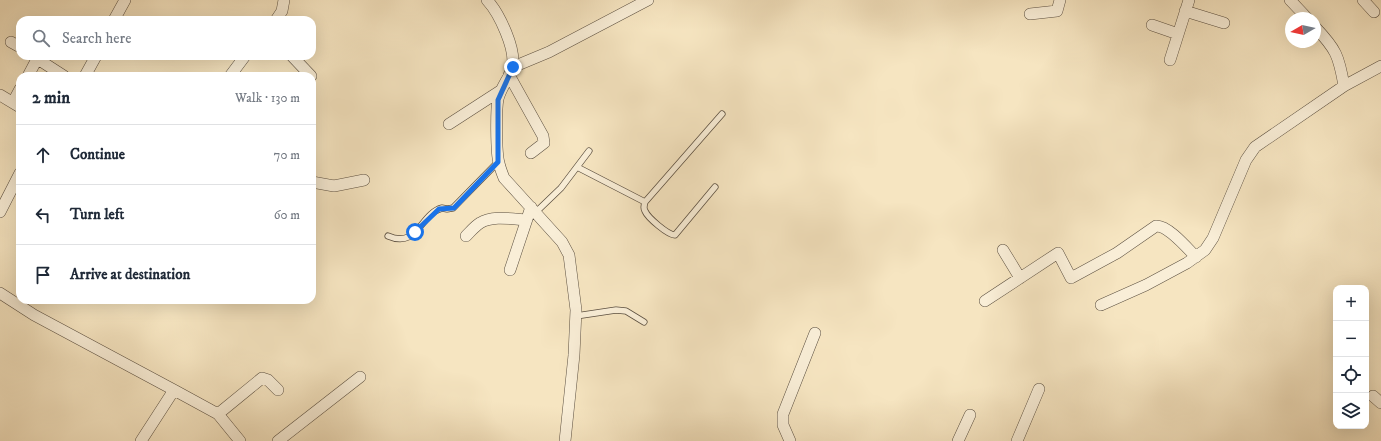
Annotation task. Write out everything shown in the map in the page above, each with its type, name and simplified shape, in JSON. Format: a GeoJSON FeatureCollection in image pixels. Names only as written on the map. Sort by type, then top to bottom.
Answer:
{"type":"FeatureCollection","features":[{"type":"Feature","properties":{"kind":"street"},"geometry":{"type":"LineString","coordinates":[[116,16],[125,0]]}},
{"type":"Feature","properties":{"kind":"street"},"geometry":{"type":"LineString","coordinates":[[278,16],[282,10],[284,0]]}},
{"type":"Feature","properties":{"kind":"street"},"geometry":{"type":"LineString","coordinates":[[487,0],[499,17],[512,50],[511,71],[500,92],[497,112],[498,162],[504,178],[562,242],[569,255],[575,316],[573,362],[565,441]]}},
{"type":"Feature","properties":{"kind":"street"},"geometry":{"type":"LineString","coordinates":[[511,71],[648,0]]}},
{"type":"Feature","properties":{"kind":"street"},"geometry":{"type":"LineString","coordinates":[[1030,14],[1057,11],[1060,0]]}},
{"type":"Feature","properties":{"kind":"street"},"geometry":{"type":"LineString","coordinates":[[1363,0],[1374,12]]}},
{"type":"Feature","properties":{"kind":"street"},"geometry":{"type":"LineString","coordinates":[[1294,2],[1302,12]]}},
{"type":"Feature","properties":{"kind":"street"},"geometry":{"type":"LineString","coordinates":[[1170,60],[1187,5],[1224,23]]}},
{"type":"Feature","properties":{"kind":"street"},"geometry":{"type":"LineString","coordinates":[[1152,25],[1178,34]]}},
{"type":"Feature","properties":{"kind":"street"},"geometry":{"type":"LineString","coordinates":[[1321,33],[1333,46],[1338,55],[1344,86]]}},
{"type":"Feature","properties":{"kind":"street"},"geometry":{"type":"LineString","coordinates":[[29,72],[34,60]]}},
{"type":"Feature","properties":{"kind":"street"},"geometry":{"type":"LineString","coordinates":[[40,60],[58,72]]}},
{"type":"Feature","properties":{"kind":"street"},"geometry":{"type":"LineString","coordinates":[[87,72],[94,60]]}},
{"type":"Feature","properties":{"kind":"street"},"geometry":{"type":"LineString","coordinates":[[233,72],[242,60]]}},
{"type":"Feature","properties":{"kind":"street"},"geometry":{"type":"LineString","coordinates":[[296,60],[307,72]]}},
{"type":"Feature","properties":{"kind":"street"},"geometry":{"type":"LineString","coordinates":[[1101,305],[1146,285],[1196,257],[1205,250],[1213,238],[1246,160],[1255,147],[1344,86],[1381,66]]}},
{"type":"Feature","properties":{"kind":"street"},"geometry":{"type":"LineString","coordinates":[[511,71],[543,136],[544,143],[531,153]]}},
{"type":"Feature","properties":{"kind":"street"},"geometry":{"type":"LineString","coordinates":[[449,124],[500,92]]}},
{"type":"Feature","properties":{"kind":"street"},"geometry":{"type":"LineString","coordinates":[[0,95],[16,105]]}},
{"type":"Feature","properties":{"kind":"street"},"geometry":{"type":"LineString","coordinates":[[316,183],[334,186],[364,180]]}},
{"type":"Feature","properties":{"kind":"street"},"geometry":{"type":"LineString","coordinates":[[0,212],[16,181]]}},
{"type":"Feature","properties":{"kind":"street"},"geometry":{"type":"LineString","coordinates":[[510,270],[526,220],[533,210]]}},
{"type":"Feature","properties":{"kind":"street"},"geometry":{"type":"LineString","coordinates":[[466,236],[480,223],[494,218],[526,220]]}},
{"type":"Feature","properties":{"kind":"street"},"geometry":{"type":"LineString","coordinates":[[985,302],[1058,253],[1071,278],[1117,253],[1156,226],[1162,226],[1170,232],[1196,257]]}},
{"type":"Feature","properties":{"kind":"street"},"geometry":{"type":"LineString","coordinates":[[1003,250],[1020,278]]}},
{"type":"Feature","properties":{"kind":"street"},"geometry":{"type":"LineString","coordinates":[[0,293],[16,303]]}},
{"type":"Feature","properties":{"kind":"street"},"geometry":{"type":"LineString","coordinates":[[17,304],[34,315],[218,414],[240,441]]}},
{"type":"Feature","properties":{"kind":"street"},"geometry":{"type":"LineString","coordinates":[[790,441],[783,425],[783,414],[814,333]]}},
{"type":"Feature","properties":{"kind":"street"},"geometry":{"type":"LineString","coordinates":[[278,441],[360,377]]}},
{"type":"Feature","properties":{"kind":"street"},"geometry":{"type":"LineString","coordinates":[[218,414],[262,378],[268,380],[278,390]]}},
{"type":"Feature","properties":{"kind":"street"},"geometry":{"type":"LineString","coordinates":[[1017,441],[1039,389]]}},
{"type":"Feature","properties":{"kind":"street"},"geometry":{"type":"LineString","coordinates":[[141,441],[174,390]]}},
{"type":"Feature","properties":{"kind":"street"},"geometry":{"type":"LineString","coordinates":[[958,441],[970,415]]}},
{"type":"Feature","properties":{"kind":"lane"},"geometry":{"type":"LineString","coordinates":[[715,187],[675,236],[669,235],[646,214],[644,202],[722,114]]}},
{"type":"Feature","properties":{"kind":"lane"},"geometry":{"type":"LineString","coordinates":[[533,210],[561,188],[589,151]]}},
{"type":"Feature","properties":{"kind":"lane"},"geometry":{"type":"LineString","coordinates":[[388,236],[396,239],[409,237],[434,212],[442,208],[454,208],[498,162]]}},
{"type":"Feature","properties":{"kind":"lane"},"geometry":{"type":"LineString","coordinates":[[577,167],[644,202]]}},
{"type":"Feature","properties":{"kind":"lane"},"geometry":{"type":"LineString","coordinates":[[575,316],[616,310],[626,311],[644,322]]}},
{"type":"Feature","properties":{"kind":"route"},"geometry":{"type":"LineString","coordinates":[[415,232],[434,212],[442,208],[454,208],[498,162],[498,100],[500,92],[513,67]]}}]}
